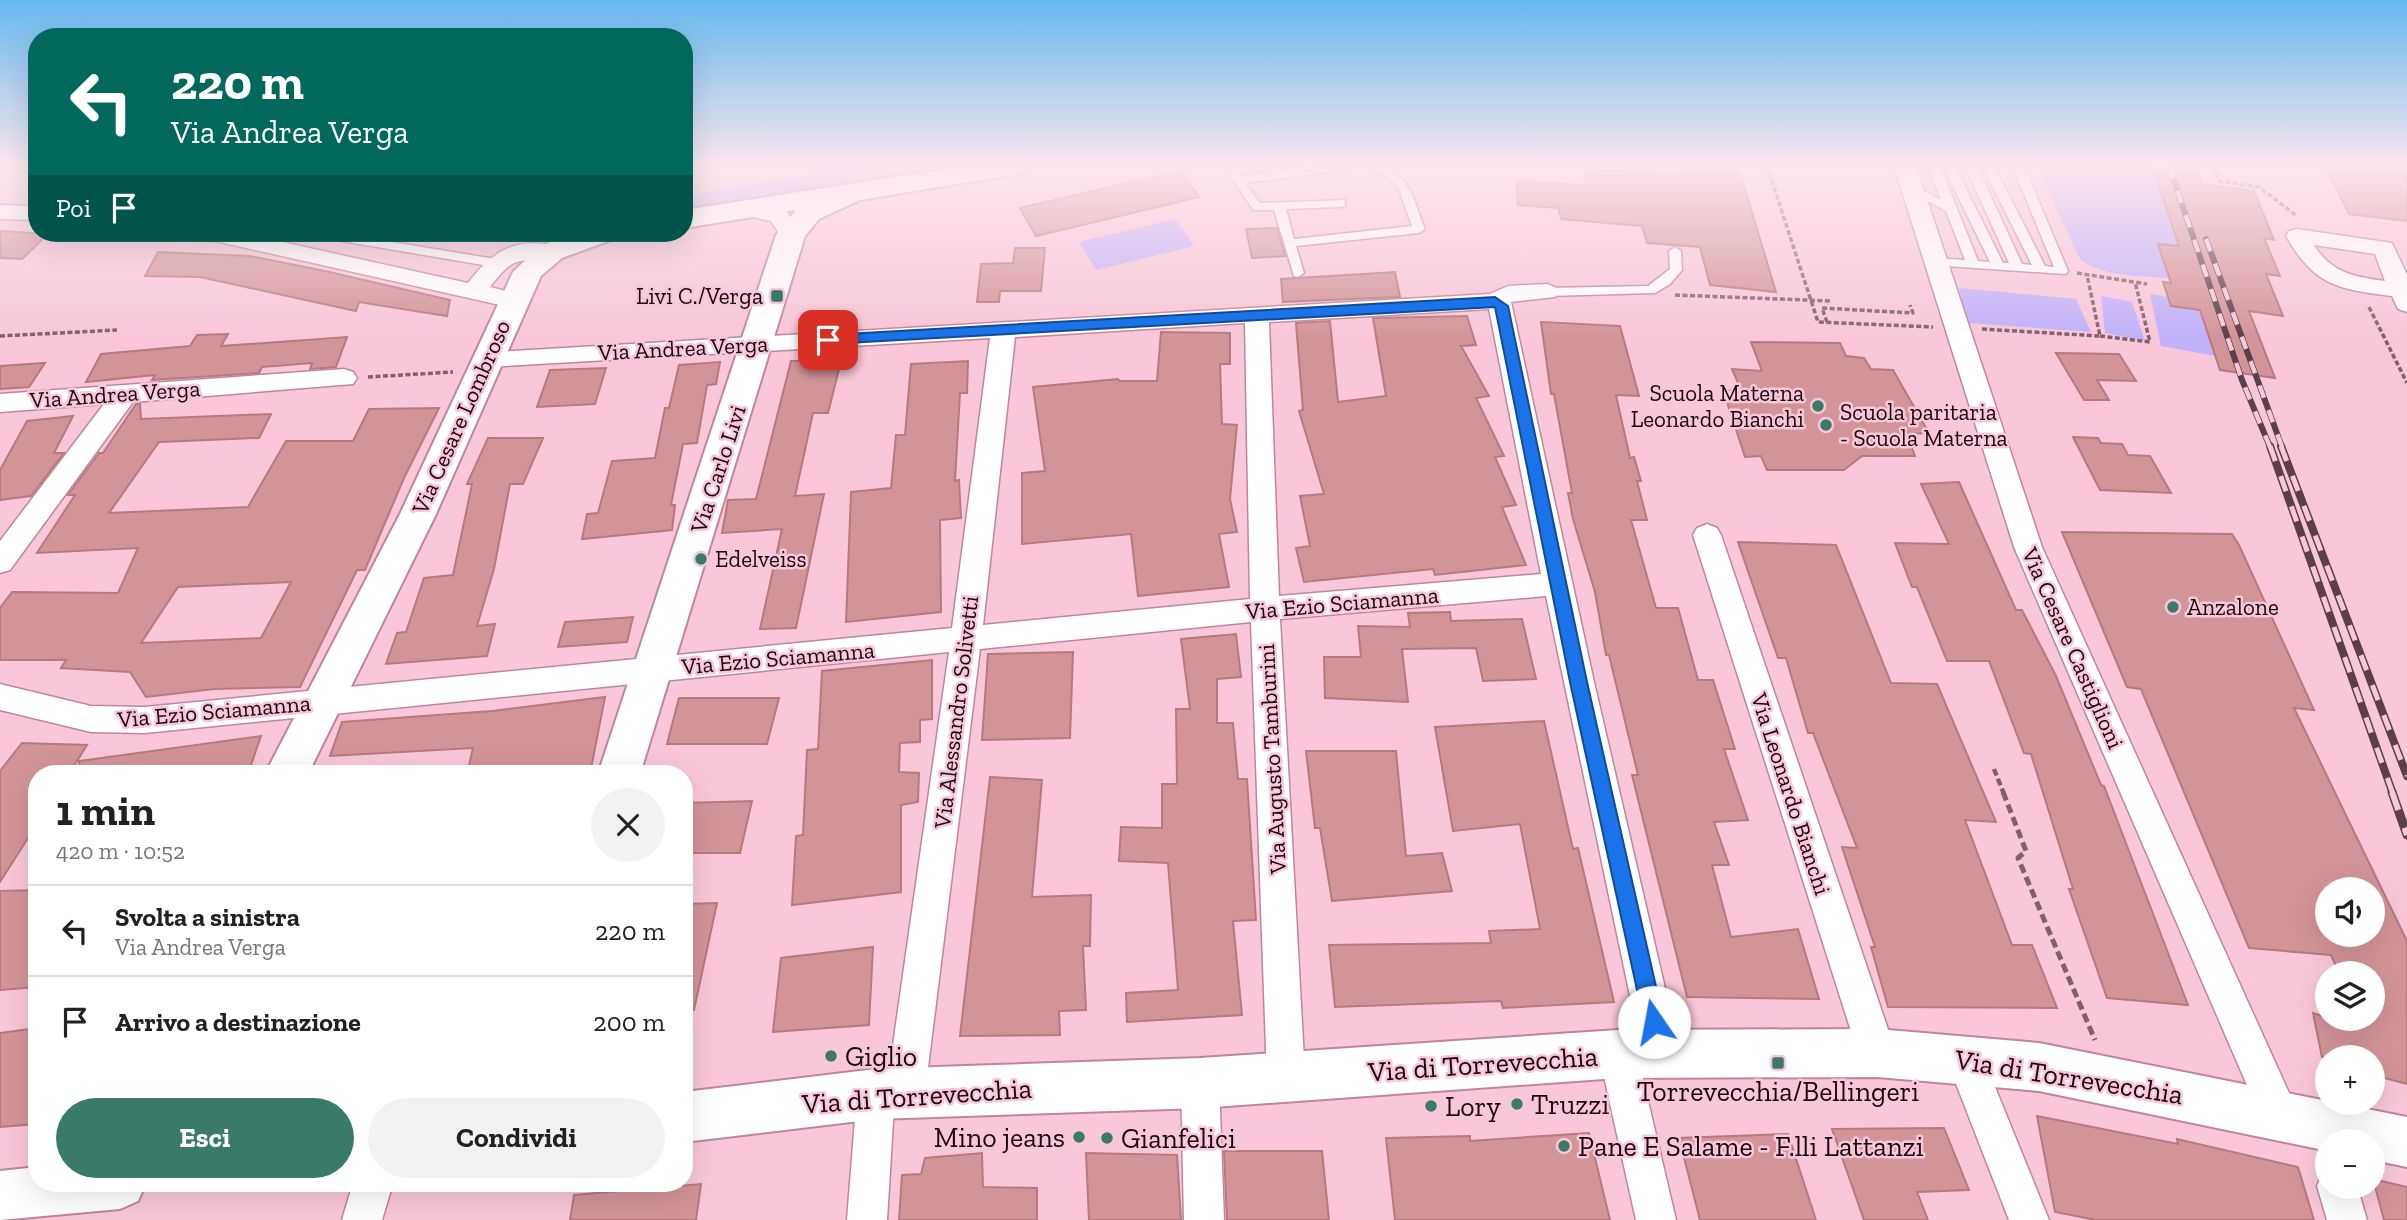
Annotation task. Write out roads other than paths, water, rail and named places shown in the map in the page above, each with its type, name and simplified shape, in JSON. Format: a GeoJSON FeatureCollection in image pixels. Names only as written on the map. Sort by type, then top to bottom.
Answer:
{"type":"FeatureCollection","features":[{"type":"Feature","properties":{"kind":"street"},"geometry":{"type":"LineString","coordinates":[[788,223],[791,235]]}},
{"type":"Feature","properties":{"kind":"street","name":"Via Carlo Livi"},"geometry":{"type":"LineString","coordinates":[[622,765],[791,235],[801,223]]}},
{"type":"Feature","properties":{"kind":"street","name":"Via Cesare Castiglioni"},"geometry":{"type":"LineString","coordinates":[[1923,223],[2028,547],[2309,1131]]}},
{"type":"Feature","properties":{"kind":"street"},"geometry":{"type":"LineString","coordinates":[[2297,236],[2396,247],[2404,297],[2331,278],[2311,262],[2297,236]]}},
{"type":"Feature","properties":{"kind":"street","name":"Via Cesare Lombroso"},"geometry":{"type":"LineString","coordinates":[[254,242],[476,289],[513,300],[418,514],[291,765]]}},
{"type":"Feature","properties":{"kind":"street"},"geometry":{"type":"LineString","coordinates":[[513,300],[530,268],[551,252],[579,242]]}},
{"type":"Feature","properties":{"kind":"street"},"geometry":{"type":"LineString","coordinates":[[476,289],[507,249],[551,252]]}},
{"type":"Feature","properties":{"kind":"street","name":"Via Andrea Verga"},"geometry":{"type":"LineString","coordinates":[[485,365],[758,343],[1495,301],[1508,294],[1547,292]]}},
{"type":"Feature","properties":{"kind":"street"},"geometry":{"type":"LineString","coordinates":[[1495,301],[1501,306],[1558,584],[1639,1054],[1656,1220]]}},
{"type":"Feature","properties":{"kind":"street","name":"Via Augusto Tamburini"},"geometry":{"type":"LineString","coordinates":[[1257,314],[1265,609],[1286,1078]]}},
{"type":"Feature","properties":{"kind":"street","name":"Via Alessandro Solivetti"},"geometry":{"type":"LineString","coordinates":[[867,1220],[891,1093],[966,640],[1003,331]]}},
{"type":"Feature","properties":{"kind":"street","name":"Via Andrea Verga"},"geometry":{"type":"LineString","coordinates":[[0,403],[344,378]]}},
{"type":"Feature","properties":{"kind":"street"},"geometry":{"type":"LineString","coordinates":[[0,562],[126,393]]}},
{"type":"Feature","properties":{"kind":"street","name":"Via Leonardo Bianchi"},"geometry":{"type":"LineString","coordinates":[[1707,536],[1877,1053]]}},
{"type":"Feature","properties":{"kind":"street","name":"Via Ezio Sciamanna"},"geometry":{"type":"LineString","coordinates":[[0,697],[91,719],[124,721],[1265,609],[1558,584]]}},
{"type":"Feature","properties":{"kind":"street","name":"Via di Torrevecchia"},"geometry":{"type":"LineString","coordinates":[[693,1115],[891,1093],[1200,1083],[1639,1054],[1877,1053],[2028,1065],[2108,1080],[2309,1131],[2407,1142]]}},
{"type":"Feature","properties":{"kind":"street"},"geometry":{"type":"LineString","coordinates":[[1965,1058],[2029,1220]]}},
{"type":"Feature","properties":{"kind":"street"},"geometry":{"type":"LineString","coordinates":[[1200,1083],[1204,1220]]}},
{"type":"Feature","properties":{"kind":"street"},"geometry":{"type":"LineString","coordinates":[[0,1197],[38,1192]]}},
{"type":"Feature","properties":{"kind":"street"},"geometry":{"type":"LineString","coordinates":[[362,1220],[370,1192]]}},
{"type":"Feature","properties":{"kind":"street"},"geometry":{"type":"LineString","coordinates":[[2341,1199],[2347,1220]]}},
{"type":"Feature","properties":{"kind":"lane"},"geometry":{"type":"LineString","coordinates":[[1284,223],[1298,273]]}},
{"type":"Feature","properties":{"kind":"lane"},"geometry":{"type":"LineString","coordinates":[[1290,243],[1419,229],[1417,223]]}},
{"type":"Feature","properties":{"kind":"lane"},"geometry":{"type":"LineString","coordinates":[[1957,223],[1973,264]]}},
{"type":"Feature","properties":{"kind":"lane"},"geometry":{"type":"LineString","coordinates":[[1977,223],[1998,266]]}},
{"type":"Feature","properties":{"kind":"lane"},"geometry":{"type":"LineString","coordinates":[[1997,223],[2017,268]]}},
{"type":"Feature","properties":{"kind":"lane"},"geometry":{"type":"LineString","coordinates":[[2017,223],[2040,269]]}},
{"type":"Feature","properties":{"kind":"lane"},"geometry":{"type":"LineString","coordinates":[[1934,262],[2062,271],[2042,223]]}},
{"type":"Feature","properties":{"kind":"lane"},"geometry":{"type":"LineString","coordinates":[[424,242],[507,249]]}},
{"type":"Feature","properties":{"kind":"lane"},"geometry":{"type":"LineString","coordinates":[[1547,292],[1651,290],[1667,281],[1676,270],[1675,251]]}},
{"type":"Feature","properties":{"kind":"railway"},"geometry":{"type":"LineString","coordinates":[[2188,223],[2242,380],[2270,447]]}},
{"type":"Feature","properties":{"kind":"railway"},"geometry":{"type":"LineString","coordinates":[[2206,239],[2282,447]]}},
{"type":"Feature","properties":{"kind":"railway"},"geometry":{"type":"LineString","coordinates":[[2270,446],[2393,794]]}},
{"type":"Feature","properties":{"kind":"railway"},"geometry":{"type":"LineString","coordinates":[[2281,446],[2407,776]]}},
{"type":"Feature","properties":{"kind":"railway"},"geometry":{"type":"LineString","coordinates":[[2392,792],[2407,835]]}},
{"type":"Feature","properties":{"kind":"place","name":"Livi C./Verga"},"geometry":{"type":"Point","coordinates":[777,296]}},
{"type":"Feature","properties":{"kind":"place","name":"Scuola Materna Leonardo Bianchi"},"geometry":{"type":"Point","coordinates":[1818,406]}},
{"type":"Feature","properties":{"kind":"place","name":"Scuola paritaria - Scuola Materna"},"geometry":{"type":"Point","coordinates":[1826,425]}},
{"type":"Feature","properties":{"kind":"place","name":"Edelveiss"},"geometry":{"type":"Point","coordinates":[701,559]}},
{"type":"Feature","properties":{"kind":"place","name":"Anzalone"},"geometry":{"type":"Point","coordinates":[2173,607]}},
{"type":"Feature","properties":{"kind":"place","name":"Giglio"},"geometry":{"type":"Point","coordinates":[831,1056]}},
{"type":"Feature","properties":{"kind":"place","name":"Torrevecchia/Bellingeri"},"geometry":{"type":"Point","coordinates":[1778,1063]}},
{"type":"Feature","properties":{"kind":"place","name":"Truzzi"},"geometry":{"type":"Point","coordinates":[1517,1104]}},
{"type":"Feature","properties":{"kind":"place","name":"Lory"},"geometry":{"type":"Point","coordinates":[1431,1106]}},
{"type":"Feature","properties":{"kind":"place","name":"Mino jeans"},"geometry":{"type":"Point","coordinates":[1079,1137]}},
{"type":"Feature","properties":{"kind":"place","name":"Gianfelici"},"geometry":{"type":"Point","coordinates":[1107,1138]}},
{"type":"Feature","properties":{"kind":"place","name":"Pane E Salame - F.lli Lattanzi"},"geometry":{"type":"Point","coordinates":[1564,1146]}}]}
